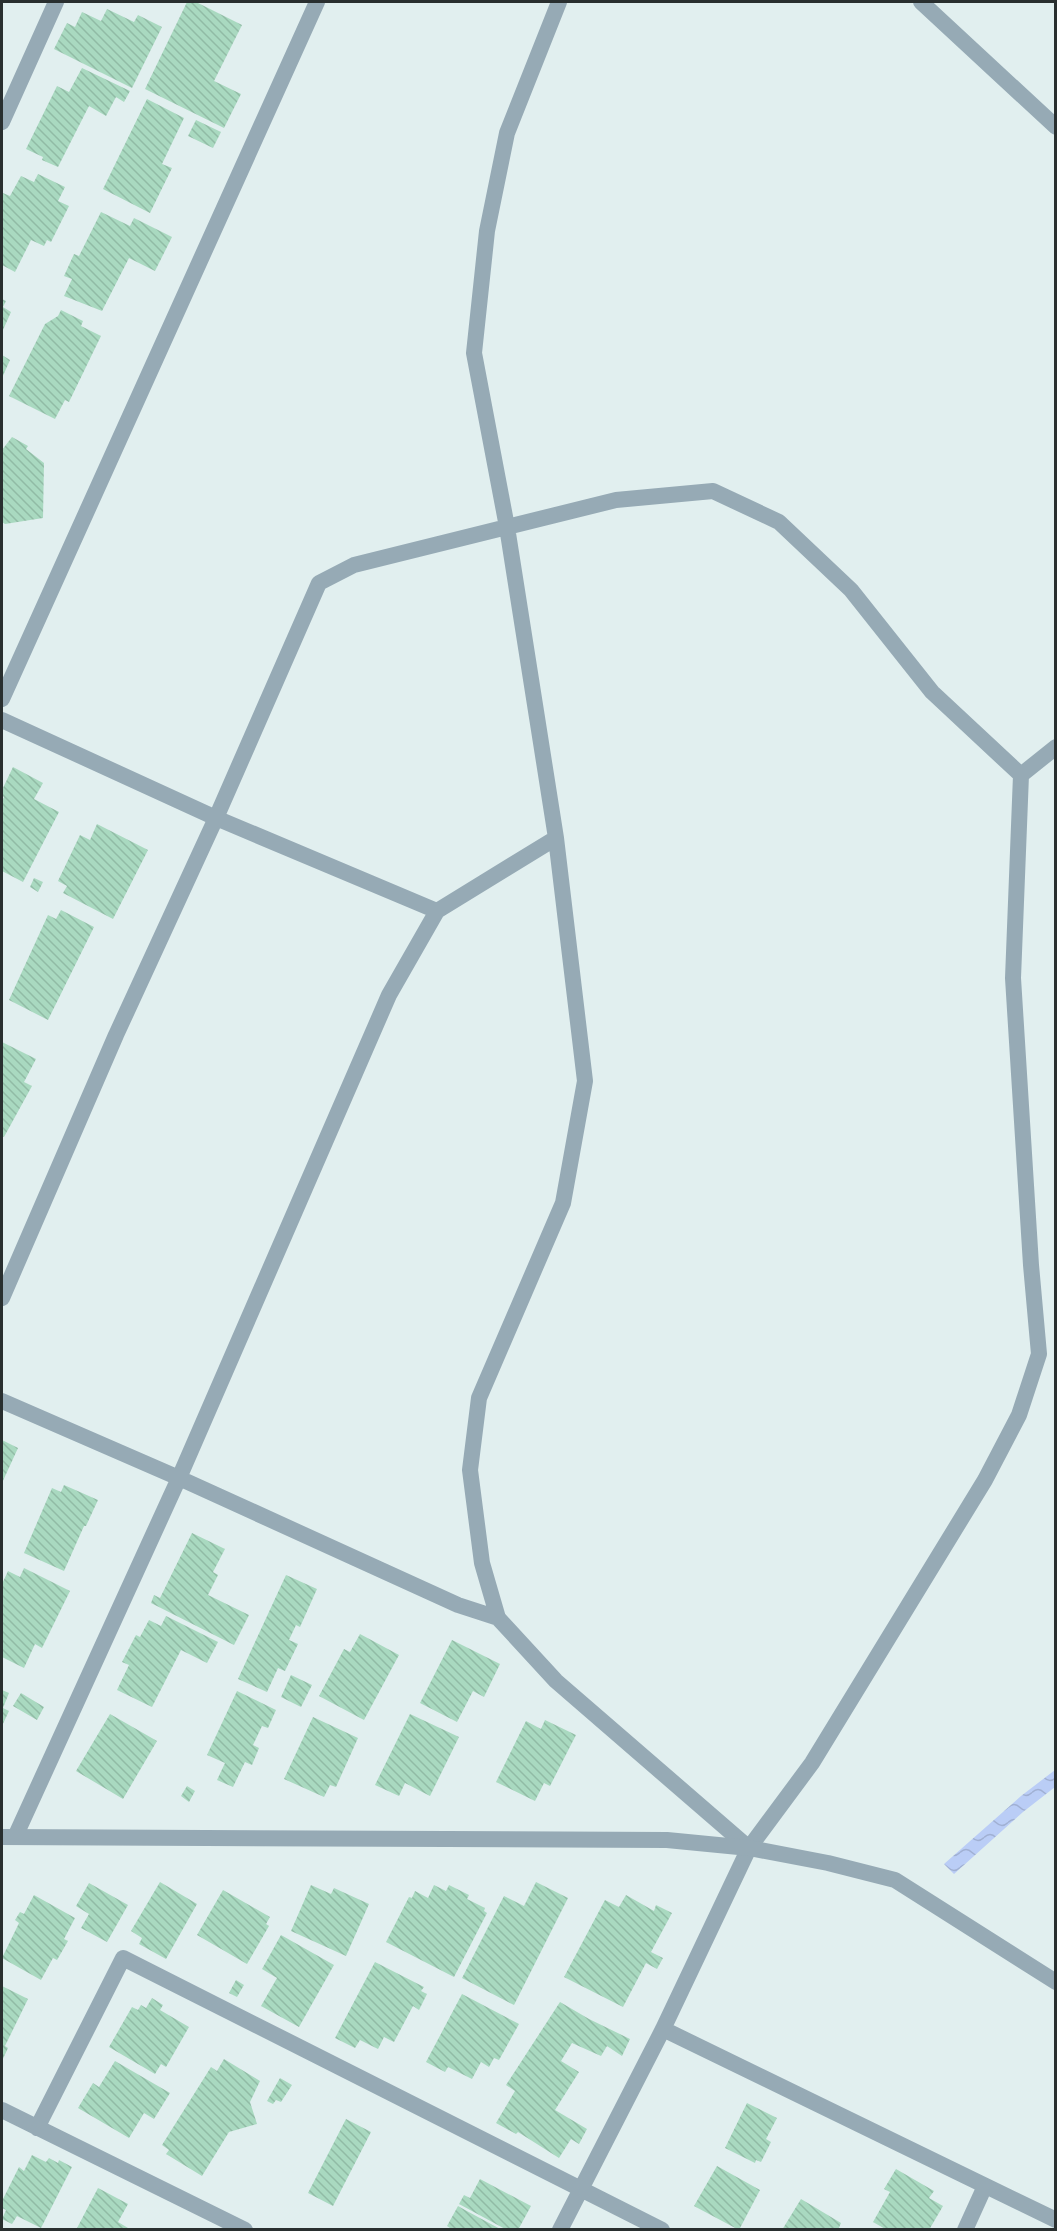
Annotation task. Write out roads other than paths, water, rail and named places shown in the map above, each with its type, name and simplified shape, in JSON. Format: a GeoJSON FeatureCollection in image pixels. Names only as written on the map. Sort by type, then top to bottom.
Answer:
{"type":"FeatureCollection","features":[{"type":"Feature","properties":{"kind":"street"},"geometry":{"type":"LineString","coordinates":[[2,122],[56,2]]}},
{"type":"Feature","properties":{"kind":"street"},"geometry":{"type":"LineString","coordinates":[[2,699],[317,2]]}},
{"type":"Feature","properties":{"kind":"street"},"geometry":{"type":"LineString","coordinates":[[556,2],[507,133],[487,231],[474,353],[507,527],[556,838],[585,1080],[563,1203],[479,1398],[470,1470],[482,1563],[498,1618],[556,1681],[749,1848]]}},
{"type":"Feature","properties":{"kind":"street"},"geometry":{"type":"LineString","coordinates":[[921,2],[1056,127]]}},
{"type":"Feature","properties":{"kind":"street"},"geometry":{"type":"LineString","coordinates":[[2,1298],[116,1035],[216,818],[320,583],[354,565],[616,500],[713,491],[779,522],[851,590],[933,692],[1021,775],[1013,978],[1031,1265],[1039,1354],[1019,1415],[985,1480],[812,1763],[749,1848],[735,1873],[663,2029],[560,2229]]}},
{"type":"Feature","properties":{"kind":"street"},"geometry":{"type":"LineString","coordinates":[[2,720],[216,818],[437,911]]}},
{"type":"Feature","properties":{"kind":"street"},"geometry":{"type":"LineString","coordinates":[[1021,775],[1056,747]]}},
{"type":"Feature","properties":{"kind":"street"},"geometry":{"type":"LineString","coordinates":[[556,838],[437,911],[389,995],[178,1478],[8,1837],[668,1840],[749,1848],[828,1863],[895,1880],[1056,1982]]}},
{"type":"Feature","properties":{"kind":"street"},"geometry":{"type":"LineString","coordinates":[[2,1401],[458,1605],[498,1618]]}},
{"type":"Feature","properties":{"kind":"street"},"geometry":{"type":"LineString","coordinates":[[37,2128],[123,1958],[663,2229]]}},
{"type":"Feature","properties":{"kind":"street"},"geometry":{"type":"LineString","coordinates":[[663,2029],[1056,2220]]}},
{"type":"Feature","properties":{"kind":"street"},"geometry":{"type":"LineString","coordinates":[[2,2110],[245,2229]]}},
{"type":"Feature","properties":{"kind":"street"},"geometry":{"type":"LineString","coordinates":[[965,2229],[986,2186]]}},
{"type":"Feature","properties":{"kind":"water"},"geometry":{"type":"Polygon","coordinates":[[[1055,1770],[1055,1787],[1023,1812],[954,1874],[944,1864],[1021,1796],[1055,1770]]]}}]}
